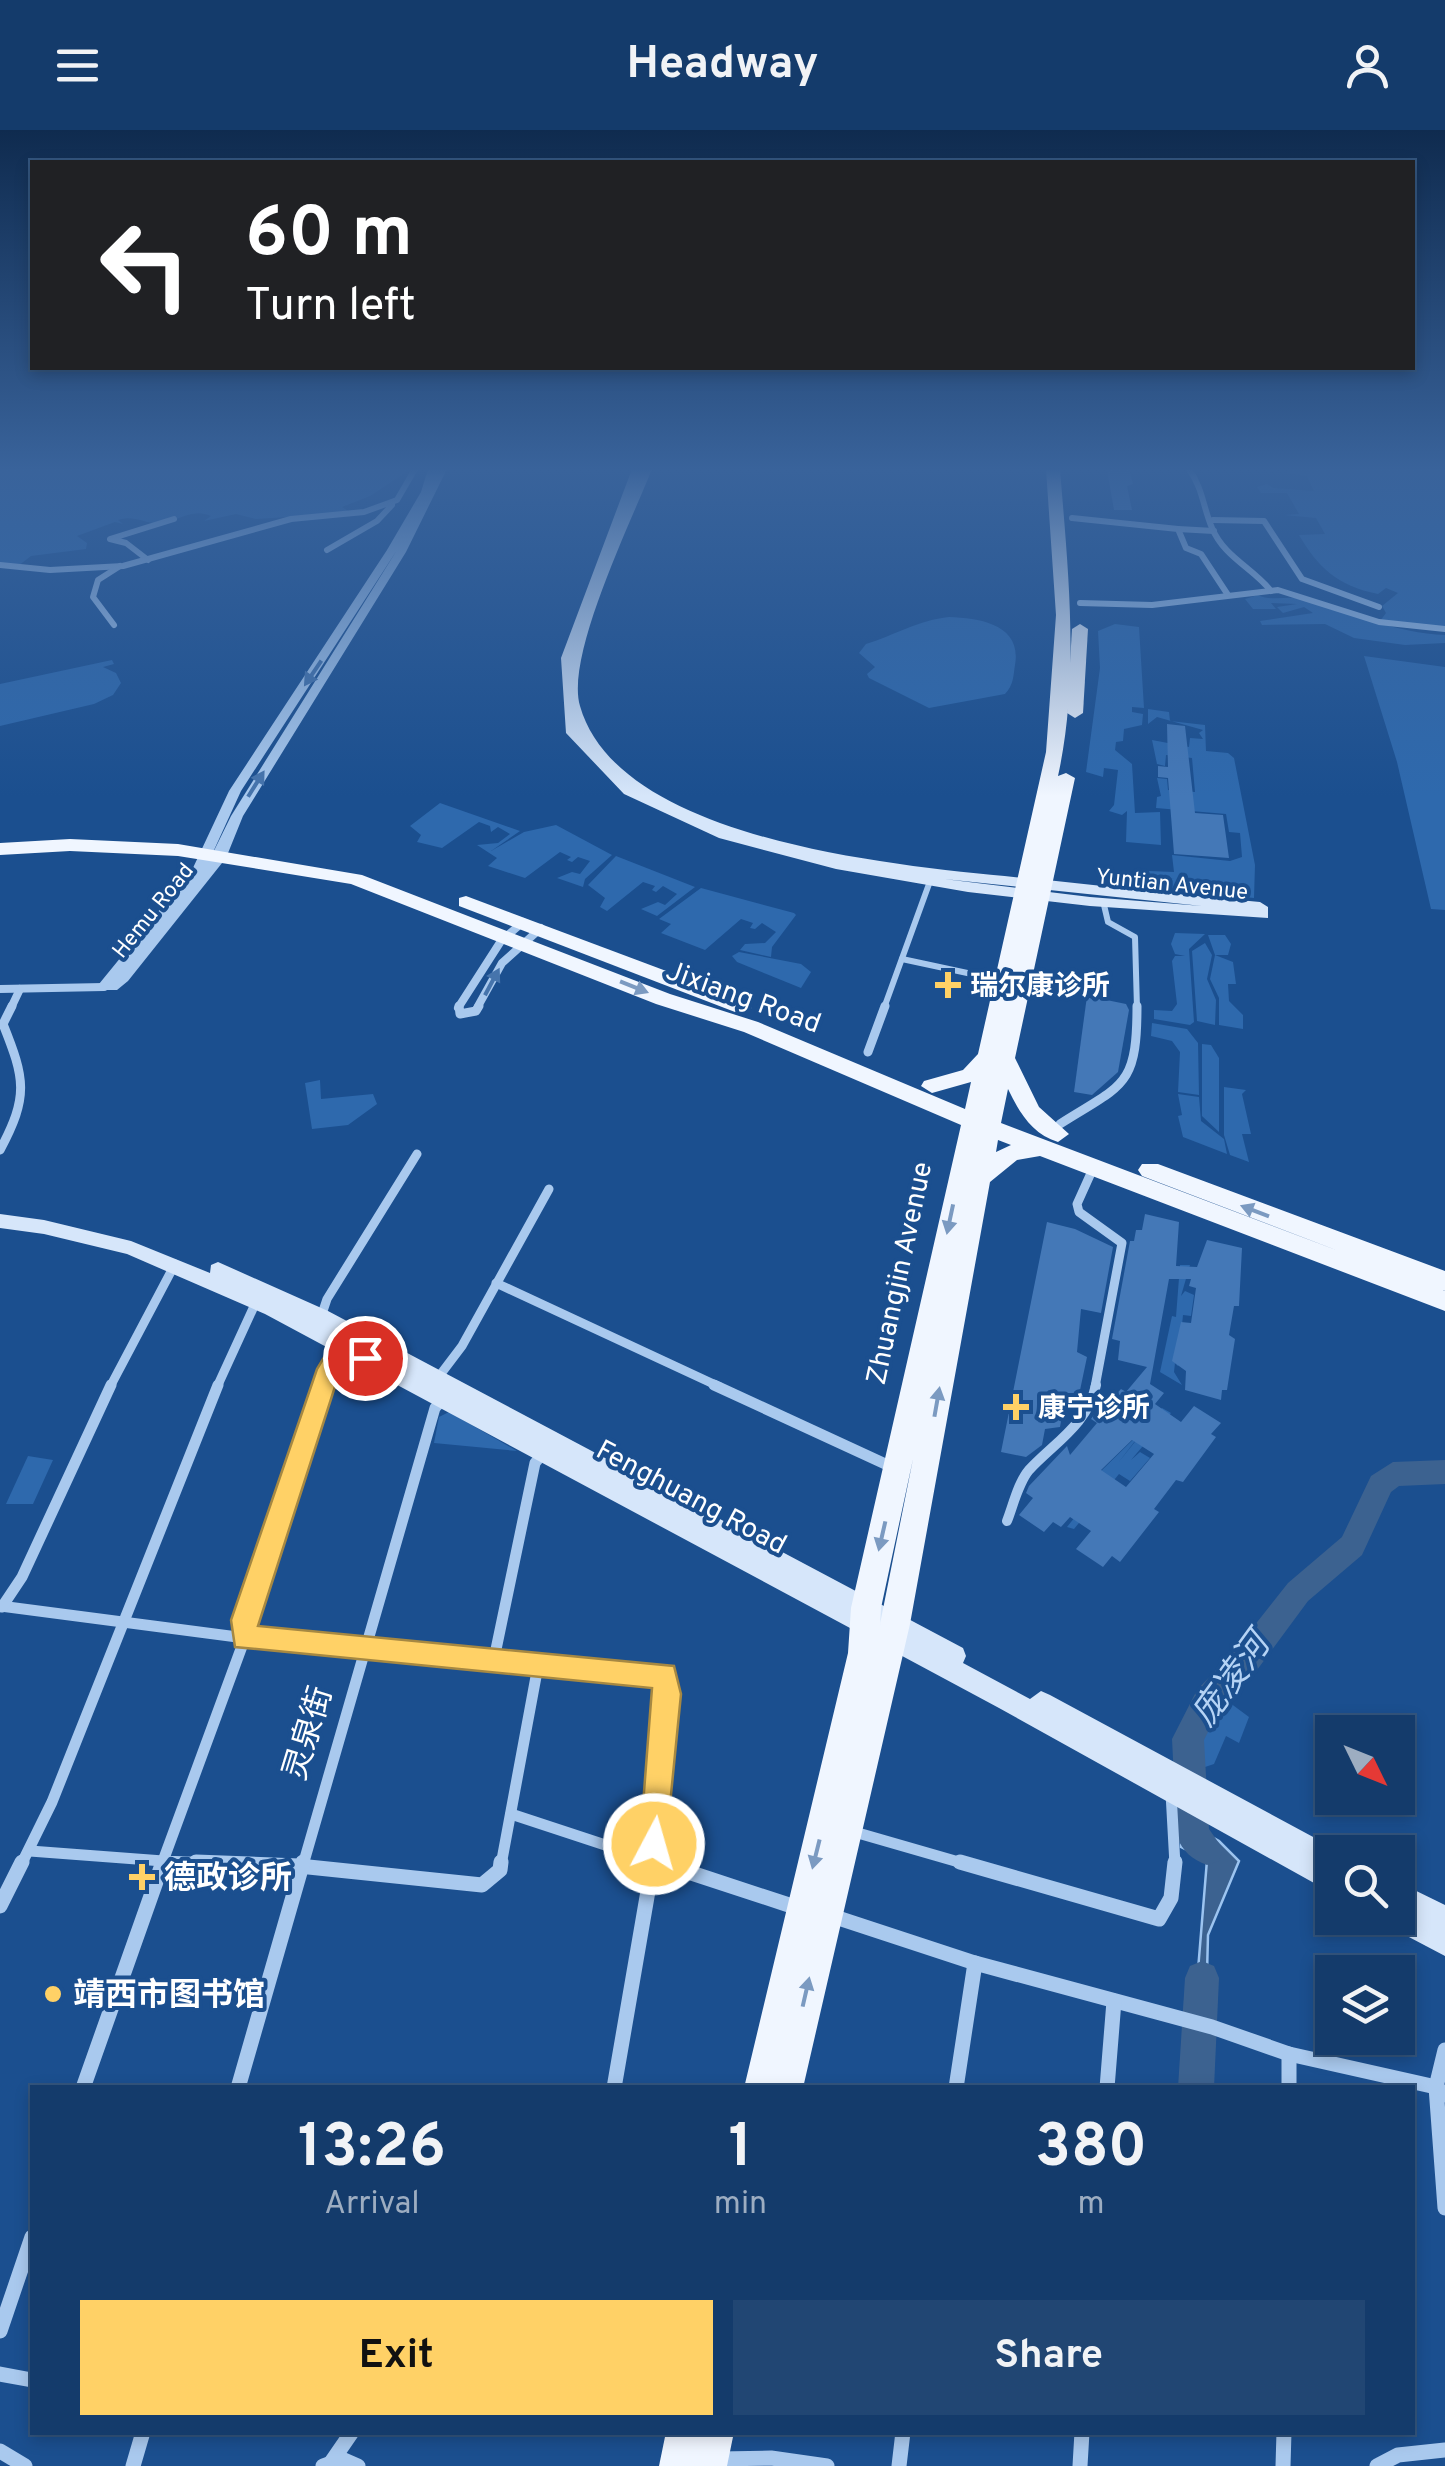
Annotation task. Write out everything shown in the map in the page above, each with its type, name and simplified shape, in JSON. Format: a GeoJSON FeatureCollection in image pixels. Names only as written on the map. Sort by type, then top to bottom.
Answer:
{"type":"FeatureCollection","features":[{"type":"Feature","properties":{"kind":"main road","name":"Yuntian Avenue"},"geometry":{"type":"LineString","coordinates":[[598,578],[564,674],[567,718],[597,764],[654,808],[734,841],[877,872],[1262,914],[1260,907],[1032,888],[874,865],[748,838],[658,800],[604,758],[577,719],[572,699],[573,670],[607,578]]}},
{"type":"Feature","properties":{"kind":"main road","name":"Zhuangjin Avenue"},"geometry":{"type":"LineString","coordinates":[[785,2085],[813,1912],[863,1652],[864,1618],[969,1177],[1032,888],[1062,685],[1062,578]]}},
{"type":"Feature","properties":{"kind":"main road","name":"Zhuangjin Avenue"},"geometry":{"type":"LineString","coordinates":[[1032,888],[1070,755],[1080,681],[1078,578]]}},
{"type":"Feature","properties":{"kind":"main road","name":"Jixiang Road"},"geometry":{"type":"LineString","coordinates":[[1,844],[216,848],[354,879],[523,932],[751,1028],[983,1116],[1054,1135],[1445,1281]]}},
{"type":"Feature","properties":{"kind":"main road"},"geometry":{"type":"LineString","coordinates":[[995,1059],[1030,1112],[1054,1135],[1010,1153],[969,1177],[950,1126],[930,1094],[995,1059]]}},
{"type":"Feature","properties":{"kind":"main road","name":"Jixiang Road"},"geometry":{"type":"LineString","coordinates":[[1054,1135],[1445,1301]]}},
{"type":"Feature","properties":{"kind":"main road","name":"Zhuangjin Avenue"},"geometry":{"type":"LineString","coordinates":[[763,2085],[813,1912],[844,1828],[892,1632],[969,1177]]}},
{"type":"Feature","properties":{"kind":"main road","name":"Fenghuang Road"},"geometry":{"type":"LineString","coordinates":[[0,1211],[96,1228],[250,1282],[321,1316],[543,1453],[818,1598],[864,1618]]}},
{"type":"Feature","properties":{"kind":"main road","name":"Fenghuang Road"},"geometry":{"type":"LineString","coordinates":[[0,1222],[82,1234],[175,1264],[440,1389],[1186,1792],[1315,1870]]}},
{"type":"Feature","properties":{"kind":"main road","name":"Fenghuang Road"},"geometry":{"type":"LineString","coordinates":[[1186,1792],[1315,1854]]}},
{"type":"Feature","properties":{"kind":"main road"},"geometry":{"type":"LineString","coordinates":[[1415,1905],[1445,1920]]}},
{"type":"Feature","properties":{"kind":"main road"},"geometry":{"type":"LineString","coordinates":[[1415,1925],[1445,1942]]}},
{"type":"Feature","properties":{"kind":"street"},"geometry":{"type":"LineString","coordinates":[[101,578],[93,596],[114,625]]}},
{"type":"Feature","properties":{"kind":"street","name":"Hemu Road"},"geometry":{"type":"LineString","coordinates":[[216,848],[235,791],[373,578]]}},
{"type":"Feature","properties":{"kind":"street","name":"Hemu Road"},"geometry":{"type":"LineString","coordinates":[[104,987],[216,848],[385,578]]}},
{"type":"Feature","properties":{"kind":"street"},"geometry":{"type":"LineString","coordinates":[[1217,578],[1228,595]]}},
{"type":"Feature","properties":{"kind":"street"},"geometry":{"type":"LineString","coordinates":[[1260,578],[1270,591]]}},
{"type":"Feature","properties":{"kind":"street"},"geometry":{"type":"LineString","coordinates":[[1301,578],[1379,608]]}},
{"type":"Feature","properties":{"kind":"street"},"geometry":{"type":"LineString","coordinates":[[1080,603],[1152,605],[1270,591],[1379,622],[1445,630]]}},
{"type":"Feature","properties":{"kind":"street"},"geometry":{"type":"LineString","coordinates":[[868,1052],[929,884]]}},
{"type":"Feature","properties":{"kind":"street"},"geometry":{"type":"LineString","coordinates":[[1054,1135],[1116,1090],[1127,1076],[1136,1019],[1135,937],[1108,922],[1104,905]]}},
{"type":"Feature","properties":{"kind":"street"},"geometry":{"type":"LineString","coordinates":[[523,932],[476,1011],[460,1014],[458,1008],[523,932]]}},
{"type":"Feature","properties":{"kind":"street"},"geometry":{"type":"LineString","coordinates":[[902,959],[986,977]]}},
{"type":"Feature","properties":{"kind":"street"},"geometry":{"type":"LineString","coordinates":[[0,989],[104,987]]}},
{"type":"Feature","properties":{"kind":"street"},"geometry":{"type":"LineString","coordinates":[[0,1150],[26,1097],[23,1072],[3,1024],[20,989]]}},
{"type":"Feature","properties":{"kind":"street"},"geometry":{"type":"LineString","coordinates":[[321,1316],[327,1299],[417,1154]]}},
{"type":"Feature","properties":{"kind":"street"},"geometry":{"type":"LineString","coordinates":[[1008,1521],[1026,1473],[1074,1428],[1092,1399],[1122,1243],[1079,1212],[1077,1204],[1091,1173]]}},
{"type":"Feature","properties":{"kind":"street","name":"灵泉街"},"geometry":{"type":"LineString","coordinates":[[239,2085],[299,1866],[440,1389],[550,1190]]}},
{"type":"Feature","properties":{"kind":"street"},"geometry":{"type":"LineString","coordinates":[[175,1264],[134,1336],[22,1577],[1,1606],[120,1624],[363,1651],[650,1672],[668,1682],[652,1858],[614,2085]]}},
{"type":"Feature","properties":{"kind":"street"},"geometry":{"type":"LineString","coordinates":[[496,1283],[898,1470]]}},
{"type":"Feature","properties":{"kind":"street"},"geometry":{"type":"LineString","coordinates":[[0,1906],[30,1851],[241,1328],[256,1302]]}},
{"type":"Feature","properties":{"kind":"street"},"geometry":{"type":"LineString","coordinates":[[84,2085],[245,1638],[244,1620],[329,1369],[344,1345]]}},
{"type":"Feature","properties":{"kind":"street"},"geometry":{"type":"LineString","coordinates":[[494,1659],[535,1463],[543,1453]]}},
{"type":"Feature","properties":{"kind":"street"},"geometry":{"type":"LineString","coordinates":[[30,1851],[163,1862],[299,1866],[482,1885],[500,1870],[538,1666]]}},
{"type":"Feature","properties":{"kind":"street"},"geometry":{"type":"LineString","coordinates":[[844,1828],[1160,1919],[1169,1913],[1171,1905],[1177,1822],[1186,1792]]}},
{"type":"Feature","properties":{"kind":"street"},"geometry":{"type":"LineString","coordinates":[[510,1814],[975,1963],[1212,2027],[1289,2054],[1440,2091]]}},
{"type":"Feature","properties":{"kind":"street"},"geometry":{"type":"LineString","coordinates":[[956,2085],[975,1963]]}},
{"type":"Feature","properties":{"kind":"street"},"geometry":{"type":"LineString","coordinates":[[1107,2085],[1114,2001]]}},
{"type":"Feature","properties":{"kind":"street"},"geometry":{"type":"LineString","coordinates":[[1445,2050],[1440,2091],[1445,2208]]}},
{"type":"Feature","properties":{"kind":"street"},"geometry":{"type":"LineString","coordinates":[[1289,2054],[1289,2085]]}},
{"type":"Feature","properties":{"kind":"street"},"geometry":{"type":"LineString","coordinates":[[0,2332],[30,2244]]}},
{"type":"Feature","properties":{"kind":"street"},"geometry":{"type":"LineString","coordinates":[[0,2374],[30,2380]]}},
{"type":"Feature","properties":{"kind":"street"},"geometry":{"type":"LineString","coordinates":[[133,2466],[142,2435]]}},
{"type":"Feature","properties":{"kind":"street"},"geometry":{"type":"LineString","coordinates":[[327,2464],[350,2435]]}},
{"type":"Feature","properties":{"kind":"street"},"geometry":{"type":"LineString","coordinates":[[900,2466],[903,2435]]}},
{"type":"Feature","properties":{"kind":"street"},"geometry":{"type":"LineString","coordinates":[[1080,2466],[1082,2435]]}},
{"type":"Feature","properties":{"kind":"street"},"geometry":{"type":"LineString","coordinates":[[1283,2466],[1284,2435]]}},
{"type":"Feature","properties":{"kind":"street"},"geometry":{"type":"LineString","coordinates":[[1377,2466],[1398,2455],[1445,2450]]}},
{"type":"Feature","properties":{"kind":"street"},"geometry":{"type":"LineString","coordinates":[[0,2451],[25,2466]]}},
{"type":"Feature","properties":{"kind":"street"},"geometry":{"type":"LineString","coordinates":[[696,2451],[827,2466]]}},
{"type":"Feature","properties":{"kind":"street"},"geometry":{"type":"LineString","coordinates":[[327,2464],[351,2461],[358,2466]]}},
{"type":"Feature","properties":{"kind":"shaded area"},"geometry":{"type":"Polygon","coordinates":[[[1337,578],[1445,578],[1445,628],[1380,621],[1386,613],[1382,606],[1398,593],[1386,588],[1378,594],[1337,578]]]}},
{"type":"Feature","properties":{"kind":"shaded area"},"geometry":{"type":"Polygon","coordinates":[[[1258,595],[1302,599],[1391,626],[1445,635],[1445,643],[1405,645],[1354,638],[1325,624],[1262,625],[1260,621],[1313,613],[1304,607],[1283,613],[1277,607],[1297,604],[1271,603],[1276,609],[1253,609],[1245,599],[1258,595]]]}},
{"type":"Feature","properties":{"kind":"shaded area"},"geometry":{"type":"Polygon","coordinates":[[[949,617],[986,622],[1006,632],[1015,651],[1015,665],[1012,684],[1005,694],[929,708],[869,678],[867,674],[875,667],[859,653],[866,644],[917,624],[949,617]]]}},
{"type":"Feature","properties":{"kind":"shaded area"},"geometry":{"type":"Polygon","coordinates":[[[1115,624],[1139,627],[1144,708],[1132,707],[1132,712],[1143,714],[1142,725],[1124,729],[1123,741],[1116,742],[1115,750],[1132,764],[1135,813],[1160,812],[1161,845],[1126,842],[1127,811],[1122,815],[1109,811],[1114,805],[1118,770],[1104,768],[1103,777],[1086,772],[1100,668],[1098,631],[1115,624]]]}},
{"type":"Feature","properties":{"kind":"shaded area"},"geometry":{"type":"Polygon","coordinates":[[[1364,656],[1445,667],[1445,910],[1431,909],[1397,762],[1364,656]]]}},
{"type":"Feature","properties":{"kind":"shaded area"},"geometry":{"type":"Polygon","coordinates":[[[112,660],[114,664],[103,667],[116,673],[121,683],[113,695],[94,704],[0,726],[0,684],[112,660]]]}},
{"type":"Feature","properties":{"kind":"shaded area"},"geometry":{"type":"Polygon","coordinates":[[[1148,709],[1169,712],[1170,721],[1157,717],[1148,724],[1148,709]]]}},
{"type":"Feature","properties":{"kind":"shaded area"},"geometry":{"type":"Polygon","coordinates":[[[1172,721],[1205,725],[1206,751],[1228,753],[1234,758],[1255,865],[1254,898],[1113,884],[1119,876],[1174,879],[1150,876],[1149,871],[1174,872],[1172,855],[1230,861],[1242,857],[1240,833],[1229,832],[1226,814],[1156,808],[1157,797],[1161,796],[1157,778],[1167,779],[1168,790],[1195,792],[1192,758],[1166,755],[1165,766],[1157,764],[1152,740],[1189,747],[1190,738],[1203,739],[1199,733],[1203,730],[1172,721]]]}},
{"type":"Feature","properties":{"kind":"shaded area"},"geometry":{"type":"Polygon","coordinates":[[[440,803],[520,831],[491,851],[524,832],[556,825],[612,855],[585,879],[583,887],[557,878],[572,872],[580,874],[590,861],[578,857],[572,862],[567,860],[571,857],[560,852],[525,878],[488,866],[497,858],[477,845],[498,843],[510,834],[498,827],[491,832],[490,826],[479,822],[442,848],[417,842],[421,835],[410,826],[440,803]]]}},
{"type":"Feature","properties":{"kind":"shaded area"},"geometry":{"type":"Polygon","coordinates":[[[616,856],[695,887],[657,916],[641,909],[658,902],[665,905],[677,894],[663,886],[656,892],[652,890],[655,886],[643,882],[607,911],[600,907],[605,898],[588,885],[616,856]]]}},
{"type":"Feature","properties":{"kind":"shaded area"},"geometry":{"type":"Polygon","coordinates":[[[701,888],[796,915],[772,947],[771,957],[740,950],[745,944],[765,943],[776,932],[762,923],[755,929],[750,928],[753,923],[741,919],[705,950],[661,933],[671,924],[659,919],[701,888]]]}},
{"type":"Feature","properties":{"kind":"shaded area"},"geometry":{"type":"Polygon","coordinates":[[[1175,933],[1205,934],[1189,949],[1194,1022],[1190,1025],[1154,1019],[1154,1010],[1172,1011],[1177,1004],[1172,961],[1175,956],[1185,956],[1175,954],[1171,944],[1175,933]]]}},
{"type":"Feature","properties":{"kind":"shaded area"},"geometry":{"type":"Polygon","coordinates":[[[1208,935],[1225,935],[1231,944],[1228,955],[1215,955],[1208,935]]]}},
{"type":"Feature","properties":{"kind":"shaded area"},"geometry":{"type":"Polygon","coordinates":[[[1205,943],[1212,955],[1207,979],[1216,1000],[1215,1025],[1197,1021],[1192,951],[1205,943]]]}},
{"type":"Feature","properties":{"kind":"shaded area"},"geometry":{"type":"Polygon","coordinates":[[[739,952],[801,964],[811,972],[801,988],[737,962],[732,956],[739,952]]]}},
{"type":"Feature","properties":{"kind":"shaded area"},"geometry":{"type":"Polygon","coordinates":[[[1215,955],[1233,962],[1236,984],[1228,984],[1229,1001],[1243,1015],[1243,1029],[1219,1025],[1219,998],[1210,979],[1215,955]]]}},
{"type":"Feature","properties":{"kind":"shaded area"},"geometry":{"type":"Polygon","coordinates":[[[1152,1023],[1187,1029],[1198,1043],[1199,1095],[1178,1092],[1180,1052],[1172,1041],[1151,1036],[1152,1023]]]}},
{"type":"Feature","properties":{"kind":"shaded area"},"geometry":{"type":"Polygon","coordinates":[[[1202,1044],[1211,1045],[1219,1058],[1219,1132],[1202,1116],[1202,1044]]]}},
{"type":"Feature","properties":{"kind":"shaded area"},"geometry":{"type":"Polygon","coordinates":[[[320,1080],[321,1099],[373,1094],[377,1104],[348,1125],[312,1129],[305,1083],[320,1080]]]}},
{"type":"Feature","properties":{"kind":"shaded area"},"geometry":{"type":"Polygon","coordinates":[[[1224,1087],[1246,1090],[1242,1094],[1251,1134],[1242,1134],[1249,1162],[1230,1155],[1224,1135],[1224,1087]]]}},
{"type":"Feature","properties":{"kind":"shaded area"},"geometry":{"type":"Polygon","coordinates":[[[1178,1094],[1199,1097],[1201,1121],[1224,1139],[1227,1154],[1183,1137],[1178,1094]]]}},
{"type":"Feature","properties":{"kind":"shaded area"},"geometry":{"type":"Polygon","coordinates":[[[1180,1265],[1190,1265],[1181,1296],[1185,1291],[1194,1295],[1191,1316],[1183,1315],[1178,1366],[1175,1363],[1174,1372],[1182,1385],[1160,1372],[1172,1316],[1176,1317],[1180,1265]]]}},
{"type":"Feature","properties":{"kind":"shaded area"},"geometry":{"type":"Polygon","coordinates":[[[1162,1408],[1171,1413],[1131,1460],[1140,1452],[1150,1458],[1130,1481],[1119,1474],[1074,1529],[1067,1527],[1107,1477],[1100,1472],[1145,1428],[1118,1463],[1162,1408]]]}},
{"type":"Feature","properties":{"kind":"shaded area"},"geometry":{"type":"Polygon","coordinates":[[[449,1412],[517,1451],[434,1443],[439,1417],[449,1412]]]}},
{"type":"Feature","properties":{"kind":"shaded area"},"geometry":{"type":"Polygon","coordinates":[[[28,1456],[53,1460],[33,1504],[6,1504],[28,1456]]]}},
{"type":"Feature","properties":{"kind":"shaded area"},"geometry":{"type":"Polygon","coordinates":[[[1226,1700],[1249,1717],[1239,1743],[1226,1736],[1214,1764],[1205,1767],[1200,1749],[1203,1731],[1226,1700]]]}},
{"type":"Feature","properties":{"kind":"shaded area"},"geometry":{"type":"Polygon","coordinates":[[[1182,1820],[1219,1841],[1239,1861],[1208,1935],[1206,2012],[1195,2007],[1207,1860],[1181,1847],[1182,1820]]]}},
{"type":"Feature","properties":{"kind":"building"},"geometry":{"type":"Polygon","coordinates":[[[1167,724],[1185,726],[1195,813],[1223,815],[1229,858],[1174,854],[1168,778],[1158,777],[1158,766],[1168,767],[1167,724]]]}},
{"type":"Feature","properties":{"kind":"building"},"geometry":{"type":"Polygon","coordinates":[[[1087,996],[1126,1004],[1129,1010],[1118,1072],[1092,1095],[1074,1092],[1087,996]]]}},
{"type":"Feature","properties":{"kind":"building"},"geometry":{"type":"Polygon","coordinates":[[[1145,1214],[1179,1222],[1176,1266],[1197,1267],[1207,1240],[1242,1248],[1239,1306],[1234,1306],[1229,1335],[1235,1339],[1227,1390],[1222,1390],[1221,1400],[1185,1390],[1186,1371],[1172,1361],[1181,1322],[1191,1323],[1196,1288],[1189,1286],[1191,1279],[1169,1279],[1150,1384],[1164,1393],[1155,1404],[1181,1422],[1194,1406],[1221,1423],[1211,1434],[1216,1437],[1183,1482],[1176,1480],[1154,1509],[1159,1512],[1120,1562],[1112,1556],[1103,1567],[1076,1549],[1091,1531],[1070,1517],[1061,1527],[1053,1522],[1044,1532],[1019,1515],[1033,1498],[1026,1493],[1029,1486],[1067,1446],[1070,1455],[1097,1423],[1091,1419],[1106,1399],[1110,1401],[1121,1389],[1126,1392],[1147,1367],[1118,1360],[1120,1341],[1112,1339],[1130,1241],[1134,1241],[1136,1230],[1142,1230],[1145,1214]],[[1132,1440],[1101,1470],[1126,1487],[1154,1454],[1132,1440]]]}},
{"type":"Feature","properties":{"kind":"building"},"geometry":{"type":"Polygon","coordinates":[[[1047,1222],[1075,1229],[1113,1247],[1101,1313],[1081,1309],[1077,1352],[1087,1357],[1079,1395],[1065,1399],[1060,1427],[1045,1429],[1042,1445],[1026,1457],[1001,1452],[1047,1222]]]}},
{"type":"Feature","properties":{"kind":"waterway","name":"庞凌河"},"geometry":{"type":"LineString","coordinates":[[1207,1849],[1193,1837],[1188,1739],[1208,1700],[1246,1660],[1298,1592],[1352,1546],[1381,1484],[1393,1474],[1445,1472]]}},
{"type":"Feature","properties":{"kind":"waterway","name":"庞凌河"},"geometry":{"type":"LineString","coordinates":[[1196,2085],[1202,1978]]}},
{"type":"Feature","properties":{"kind":"place","name":"瑞尔康诊所"},"geometry":{"type":"Point","coordinates":[948,985]}},
{"type":"Feature","properties":{"kind":"place","name":"康宁诊所"},"geometry":{"type":"Point","coordinates":[1016,1407]}},
{"type":"Feature","properties":{"kind":"place","name":"德政诊所"},"geometry":{"type":"Point","coordinates":[142,1877]}},
{"type":"Feature","properties":{"kind":"place","name":"靖西市图书馆"},"geometry":{"type":"Point","coordinates":[53,1994]}},
{"type":"Feature","properties":{"kind":"route"},"geometry":{"type":"LineString","coordinates":[[365,1358],[344,1345],[329,1369],[244,1620],[245,1638],[664,1676],[668,1694],[654,1844]]}}]}
